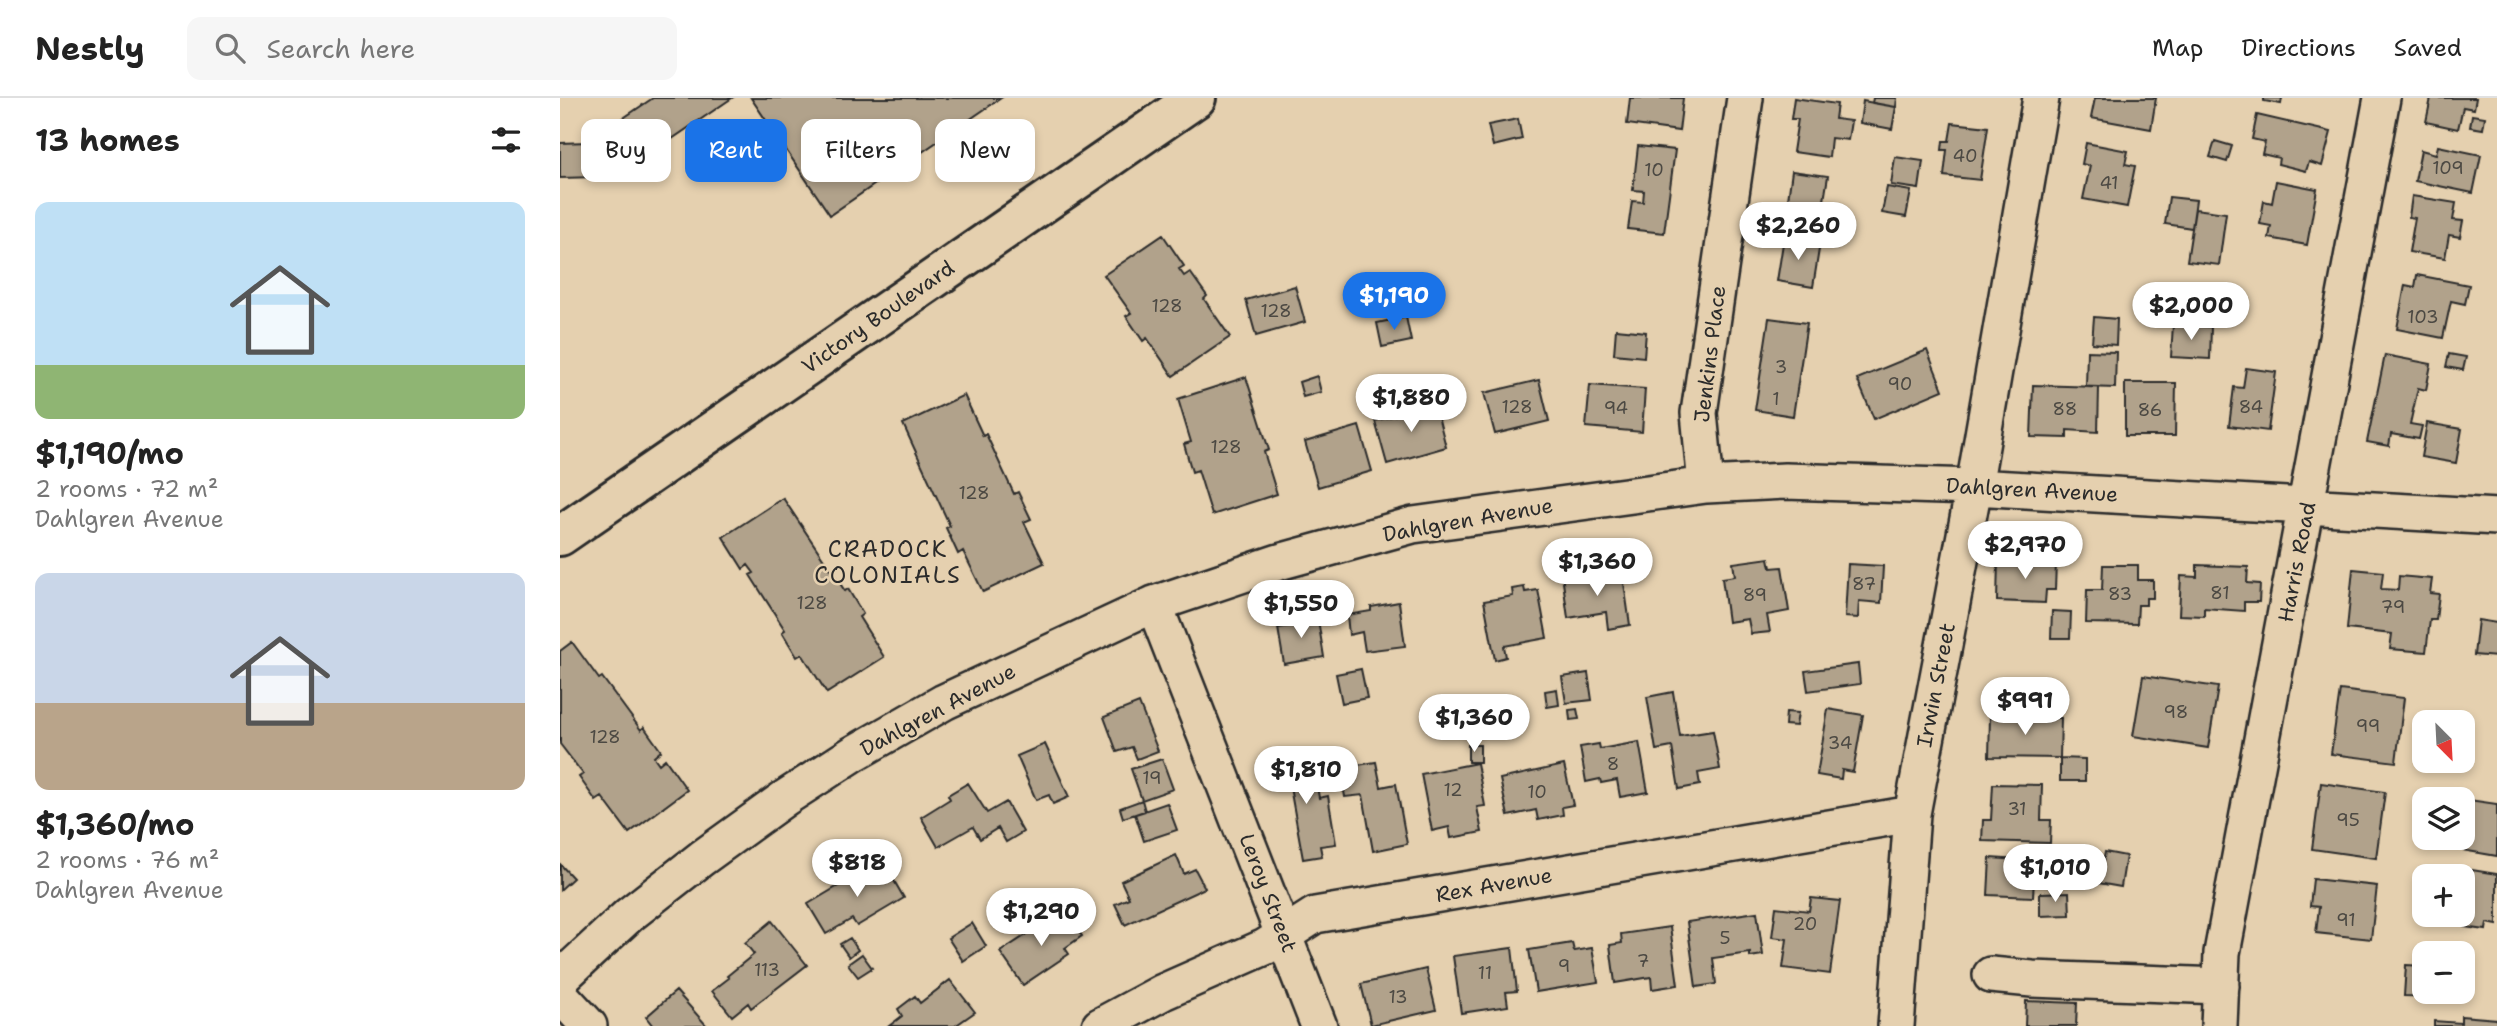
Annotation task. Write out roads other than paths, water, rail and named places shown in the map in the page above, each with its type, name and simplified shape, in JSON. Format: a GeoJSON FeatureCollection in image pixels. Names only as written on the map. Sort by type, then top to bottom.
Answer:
{"type":"FeatureCollection","features":[{"type":"Feature","properties":{"kind":"main road","name":"Victory Boulevard"},"geometry":{"type":"LineString","coordinates":[[560,536],[1196,98]]}},
{"type":"Feature","properties":{"kind":"street","name":"Jenkins Place"},"geometry":{"type":"LineString","coordinates":[[1706,485],[1699,413],[1745,98]]}},
{"type":"Feature","properties":{"kind":"street","name":"Irwin Street"},"geometry":{"type":"LineString","coordinates":[[1896,1026],[1912,814],[1974,487],[2041,98]]}},
{"type":"Feature","properties":{"kind":"street","name":"Harris Road"},"geometry":{"type":"LineString","coordinates":[[2219,1026],[2222,953],[2308,505],[2382,98]]}},
{"type":"Feature","properties":{"kind":"street","name":"Dahlgren Avenue"},"geometry":{"type":"LineString","coordinates":[[560,979],[629,915],[785,798],[853,754],[944,702],[1154,604],[1279,562],[1413,525],[1706,485],[1785,481],[1974,487],[2497,517]]}},
{"type":"Feature","properties":{"kind":"street","name":"Leroy Street"},"geometry":{"type":"LineString","coordinates":[[1154,604],[1319,1026]]}},
{"type":"Feature","properties":{"kind":"street","name":"Rex Avenue"},"geometry":{"type":"LineString","coordinates":[[1100,1026],[1163,992],[1265,947],[1315,915],[1912,814]]}},
{"type":"Feature","properties":{"kind":"street"},"geometry":{"type":"LineString","coordinates":[[1991,975],[2221,986]]}},
{"type":"Feature","properties":{"kind":"street"},"geometry":{"type":"LineString","coordinates":[[560,995],[589,1026]]}},
{"type":"Feature","properties":{"kind":"district","name":"CRADOCK COLONIALS"},"geometry":{"type":"Point","coordinates":[888,562]}}]}
